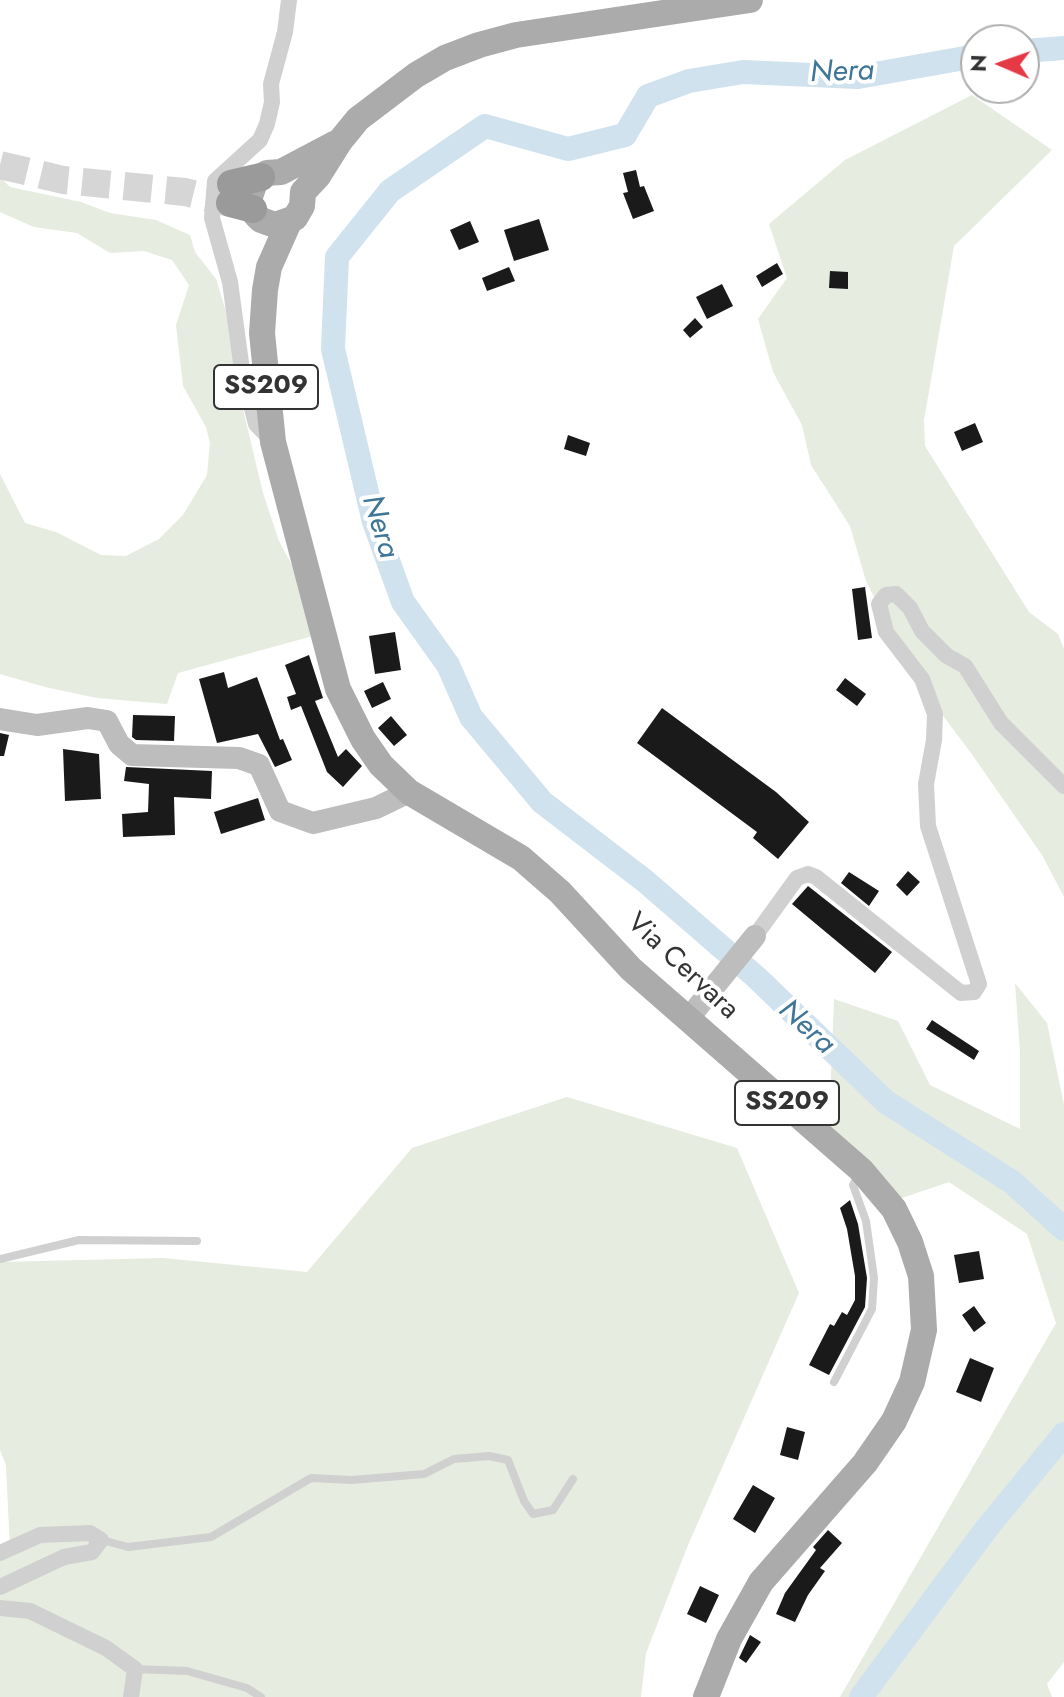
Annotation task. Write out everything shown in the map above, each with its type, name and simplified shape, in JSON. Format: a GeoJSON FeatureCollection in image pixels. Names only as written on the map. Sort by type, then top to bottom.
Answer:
{"type":"FeatureCollection","features":[{"type":"Feature","properties":{"kind":"highway"},"geometry":{"type":"LineString","coordinates":[[242,203],[271,174]]}},
{"type":"Feature","properties":{"kind":"main road","name":"SS209"},"geometry":{"type":"LineString","coordinates":[[289,222],[302,206],[303,192],[358,119],[416,75],[445,58],[516,35],[750,0]]}},
{"type":"Feature","properties":{"kind":"main road","name":"SS209"},"geometry":{"type":"LineString","coordinates":[[271,174],[340,141]]}},
{"type":"Feature","properties":{"kind":"main road"},"geometry":{"type":"LineString","coordinates":[[271,174],[293,177],[303,192]]}},
{"type":"Feature","properties":{"kind":"main road","name":"Via Cervara"},"geometry":{"type":"LineString","coordinates":[[242,203],[269,267]]}},
{"type":"Feature","properties":{"kind":"main road"},"geometry":{"type":"LineString","coordinates":[[242,203],[275,225],[289,222]]}},
{"type":"Feature","properties":{"kind":"main road","name":"Via Cervara"},"geometry":{"type":"LineString","coordinates":[[289,222],[269,267],[265,290],[262,333],[273,442],[338,689],[363,739],[381,765],[409,792],[521,858],[560,892],[631,969],[861,1170],[894,1209],[910,1242],[921,1276],[924,1330],[912,1382],[894,1421],[865,1463],[761,1582],[729,1639],[706,1697]]}},
{"type":"Feature","properties":{"kind":"street"},"geometry":{"type":"LineString","coordinates":[[273,442],[256,424],[242,370],[230,282],[212,218],[215,181],[260,140],[267,124],[272,102],[271,84],[285,32],[289,0]]}},
{"type":"Feature","properties":{"kind":"street"},"geometry":{"type":"LineString","coordinates":[[688,1019],[797,878],[804,874],[813,875],[957,991],[965,994],[977,988],[978,975],[928,826],[926,784],[935,714],[922,679],[886,632],[879,604],[886,595],[896,594],[910,608],[922,631],[947,656],[965,666],[1001,723],[1064,786]]}},
{"type":"Feature","properties":{"kind":"street"},"geometry":{"type":"LineString","coordinates":[[0,719],[37,725],[88,718],[107,721],[119,744],[132,755],[239,758],[259,765],[280,811],[313,823],[376,808],[409,792]]}},
{"type":"Feature","properties":{"kind":"street"},"geometry":{"type":"LineString","coordinates":[[0,1553],[40,1535],[90,1533],[101,1540],[92,1552],[64,1557],[0,1587]]}},
{"type":"Feature","properties":{"kind":"street"},"geometry":{"type":"LineString","coordinates":[[0,1608],[30,1611],[106,1648],[135,1669],[131,1697]]}},
{"type":"Feature","properties":{"kind":"lane"},"geometry":{"type":"LineString","coordinates":[[834,1382],[872,1309],[874,1278],[866,1221],[853,1185],[861,1170]]}},
{"type":"Feature","properties":{"kind":"lane"},"geometry":{"type":"LineString","coordinates":[[0,1259],[79,1240],[197,1241]]}},
{"type":"Feature","properties":{"kind":"lane"},"geometry":{"type":"LineString","coordinates":[[101,1540],[128,1547],[211,1537],[311,1478],[352,1480],[424,1474],[454,1459],[489,1456],[508,1460],[524,1501],[533,1514],[553,1510],[573,1479]]}},
{"type":"Feature","properties":{"kind":"lane"},"geometry":{"type":"LineString","coordinates":[[135,1669],[187,1671],[247,1688],[261,1697]]}},
{"type":"Feature","properties":{"kind":"shaded area"},"geometry":{"type":"Polygon","coordinates":[[[960,101],[960,104],[985,104],[1052,150],[954,246],[924,420],[925,446],[1029,612],[1058,634],[1064,649],[1064,897],[1042,855],[917,681],[866,581],[850,526],[811,465],[802,425],[773,372],[758,319],[787,278],[769,224],[845,160],[960,101]]]}},
{"type":"Feature","properties":{"kind":"shaded area"},"geometry":{"type":"Polygon","coordinates":[[[0,177],[10,187],[81,202],[110,213],[156,220],[190,235],[195,252],[216,279],[228,318],[236,380],[263,493],[279,541],[302,584],[313,636],[178,673],[167,704],[97,698],[0,674],[0,474],[25,523],[56,532],[101,555],[126,556],[159,539],[183,515],[207,475],[210,443],[206,427],[183,386],[176,325],[189,285],[172,260],[144,251],[110,253],[77,233],[34,227],[0,212],[0,177]]]}},
{"type":"Feature","properties":{"kind":"shaded area"},"geometry":{"type":"Polygon","coordinates":[[[1015,983],[1047,1023],[1064,1105],[1064,1662],[1047,1684],[1052,1697],[840,1697],[1056,1323],[1027,1234],[949,1182],[902,1198],[829,1126],[834,999],[898,1021],[930,1085],[1020,1129],[1020,1052],[1015,983]]]}},
{"type":"Feature","properties":{"kind":"shaded area"},"geometry":{"type":"Polygon","coordinates":[[[567,1097],[737,1148],[799,1293],[688,1545],[646,1653],[641,1697],[0,1697],[0,1556],[10,1550],[6,1465],[0,1450],[0,1262],[163,1258],[307,1272],[412,1148],[567,1097]]]}},
{"type":"Feature","properties":{"kind":"building"},"geometry":{"type":"Polygon","coordinates":[[[636,170],[640,187],[644,186],[654,211],[633,219],[623,193],[628,192],[623,173],[636,170]]]}},
{"type":"Feature","properties":{"kind":"building"},"geometry":{"type":"Polygon","coordinates":[[[539,219],[549,250],[514,261],[504,230],[539,219]]]}},
{"type":"Feature","properties":{"kind":"building"},"geometry":{"type":"Polygon","coordinates":[[[470,221],[479,242],[459,250],[450,230],[470,221]]]}},
{"type":"Feature","properties":{"kind":"building"},"geometry":{"type":"Polygon","coordinates":[[[777,263],[783,274],[762,287],[756,276],[777,263]]]}},
{"type":"Feature","properties":{"kind":"building"},"geometry":{"type":"Polygon","coordinates":[[[509,267],[515,281],[487,291],[482,278],[509,267]]]}},
{"type":"Feature","properties":{"kind":"building"},"geometry":{"type":"Polygon","coordinates":[[[830,271],[848,272],[848,289],[829,288],[830,271]]]}},
{"type":"Feature","properties":{"kind":"building"},"geometry":{"type":"Polygon","coordinates":[[[722,284],[733,306],[707,319],[696,297],[722,284]]]}},
{"type":"Feature","properties":{"kind":"building"},"geometry":{"type":"Polygon","coordinates":[[[695,318],[703,327],[690,338],[683,330],[695,318]]]}},
{"type":"Feature","properties":{"kind":"building"},"geometry":{"type":"Polygon","coordinates":[[[975,423],[983,442],[962,451],[954,432],[975,423]]]}},
{"type":"Feature","properties":{"kind":"building"},"geometry":{"type":"Polygon","coordinates":[[[568,435],[590,443],[586,456],[564,449],[568,435]]]}},
{"type":"Feature","properties":{"kind":"building"},"geometry":{"type":"Polygon","coordinates":[[[865,587],[872,638],[858,640],[852,589],[865,587]]]}},
{"type":"Feature","properties":{"kind":"building"},"geometry":{"type":"Polygon","coordinates":[[[395,632],[401,670],[375,674],[369,636],[395,632]]]}},
{"type":"Feature","properties":{"kind":"building"},"geometry":{"type":"Polygon","coordinates":[[[309,655],[323,698],[315,701],[338,757],[346,749],[362,766],[343,787],[327,772],[301,706],[291,710],[287,697],[296,694],[285,665],[309,655]]]}},
{"type":"Feature","properties":{"kind":"building"},"geometry":{"type":"Polygon","coordinates":[[[224,672],[228,688],[257,677],[280,740],[283,739],[292,760],[275,767],[258,734],[217,743],[199,679],[224,672]]]}},
{"type":"Feature","properties":{"kind":"building"},"geometry":{"type":"Polygon","coordinates":[[[845,678],[866,694],[857,706],[836,690],[845,678]]]}},
{"type":"Feature","properties":{"kind":"building"},"geometry":{"type":"Polygon","coordinates":[[[383,682],[391,699],[372,708],[364,691],[383,682]]]}},
{"type":"Feature","properties":{"kind":"building"},"geometry":{"type":"Polygon","coordinates":[[[662,708],[776,792],[809,822],[778,859],[753,838],[757,832],[637,743],[662,708]]]}},
{"type":"Feature","properties":{"kind":"building"},"geometry":{"type":"Polygon","coordinates":[[[133,715],[175,716],[174,741],[136,740],[132,737],[133,715]]]}},
{"type":"Feature","properties":{"kind":"building"},"geometry":{"type":"Polygon","coordinates":[[[391,716],[407,735],[394,746],[378,728],[391,716]]]}},
{"type":"Feature","properties":{"kind":"building"},"geometry":{"type":"Polygon","coordinates":[[[0,733],[9,735],[4,756],[0,756],[0,733]]]}},
{"type":"Feature","properties":{"kind":"building"},"geometry":{"type":"Polygon","coordinates":[[[63,749],[99,754],[101,799],[65,801],[63,749]]]}},
{"type":"Feature","properties":{"kind":"building"},"geometry":{"type":"Polygon","coordinates":[[[126,767],[212,771],[211,799],[174,797],[175,835],[123,837],[122,814],[148,812],[149,784],[124,781],[126,767]]]}},
{"type":"Feature","properties":{"kind":"building"},"geometry":{"type":"Polygon","coordinates":[[[258,798],[265,820],[221,834],[214,812],[258,798]]]}},
{"type":"Feature","properties":{"kind":"building"},"geometry":{"type":"Polygon","coordinates":[[[908,871],[920,882],[907,896],[896,885],[908,871]]]}},
{"type":"Feature","properties":{"kind":"building"},"geometry":{"type":"Polygon","coordinates":[[[849,872],[879,891],[869,906],[841,883],[849,872]]]}},
{"type":"Feature","properties":{"kind":"building"},"geometry":{"type":"Polygon","coordinates":[[[808,886],[892,952],[875,973],[792,904],[808,886]]]}},
{"type":"Feature","properties":{"kind":"building"},"geometry":{"type":"Polygon","coordinates":[[[932,1020],[979,1051],[974,1060],[926,1029],[932,1020]]]}},
{"type":"Feature","properties":{"kind":"building"},"geometry":{"type":"Polygon","coordinates":[[[850,1200],[858,1224],[867,1278],[865,1307],[829,1375],[809,1365],[830,1324],[834,1326],[842,1312],[847,1315],[855,1300],[855,1276],[840,1208],[850,1200]]]}},
{"type":"Feature","properties":{"kind":"building"},"geometry":{"type":"Polygon","coordinates":[[[979,1251],[984,1279],[959,1283],[954,1255],[979,1251]]]}},
{"type":"Feature","properties":{"kind":"building"},"geometry":{"type":"Polygon","coordinates":[[[974,1306],[986,1323],[974,1332],[962,1315],[974,1306]]]}},
{"type":"Feature","properties":{"kind":"building"},"geometry":{"type":"Polygon","coordinates":[[[970,1358],[994,1368],[981,1402],[956,1392],[970,1358]]]}},
{"type":"Feature","properties":{"kind":"building"},"geometry":{"type":"Polygon","coordinates":[[[787,1427],[805,1432],[798,1460],[780,1455],[787,1427]]]}},
{"type":"Feature","properties":{"kind":"building"},"geometry":{"type":"Polygon","coordinates":[[[753,1485],[775,1498],[755,1533],[733,1519],[753,1485]]]}},
{"type":"Feature","properties":{"kind":"building"},"geometry":{"type":"Polygon","coordinates":[[[828,1530],[842,1543],[820,1568],[825,1571],[808,1595],[795,1622],[776,1614],[785,1593],[816,1550],[813,1547],[828,1530]]]}},
{"type":"Feature","properties":{"kind":"building"},"geometry":{"type":"Polygon","coordinates":[[[700,1586],[719,1595],[706,1623],[687,1614],[700,1586]]]}},
{"type":"Feature","properties":{"kind":"building"},"geometry":{"type":"Polygon","coordinates":[[[750,1635],[761,1642],[746,1663],[739,1658],[750,1635]]]}},
{"type":"Feature","properties":{"kind":"waterway","name":"Nera"},"geometry":{"type":"LineString","coordinates":[[1040,50],[1064,48]]}},
{"type":"Feature","properties":{"kind":"waterway","name":"Nera"},"geometry":{"type":"LineString","coordinates":[[960,59],[858,77],[743,72],[689,81],[648,96],[625,135],[568,149],[485,126],[390,191],[337,257],[333,349],[374,522],[403,602],[448,665],[471,717],[542,802],[645,881],[756,977],[886,1102],[1012,1182],[1064,1229]]}},
{"type":"Feature","properties":{"kind":"waterway","name":"Nera"},"geometry":{"type":"LineString","coordinates":[[861,1697],[987,1528],[1064,1434]]}},
{"type":"Feature","properties":{"kind":"tunnel"},"geometry":{"type":"LineString","coordinates":[[0,165],[63,180],[185,192],[230,203]]}}]}
